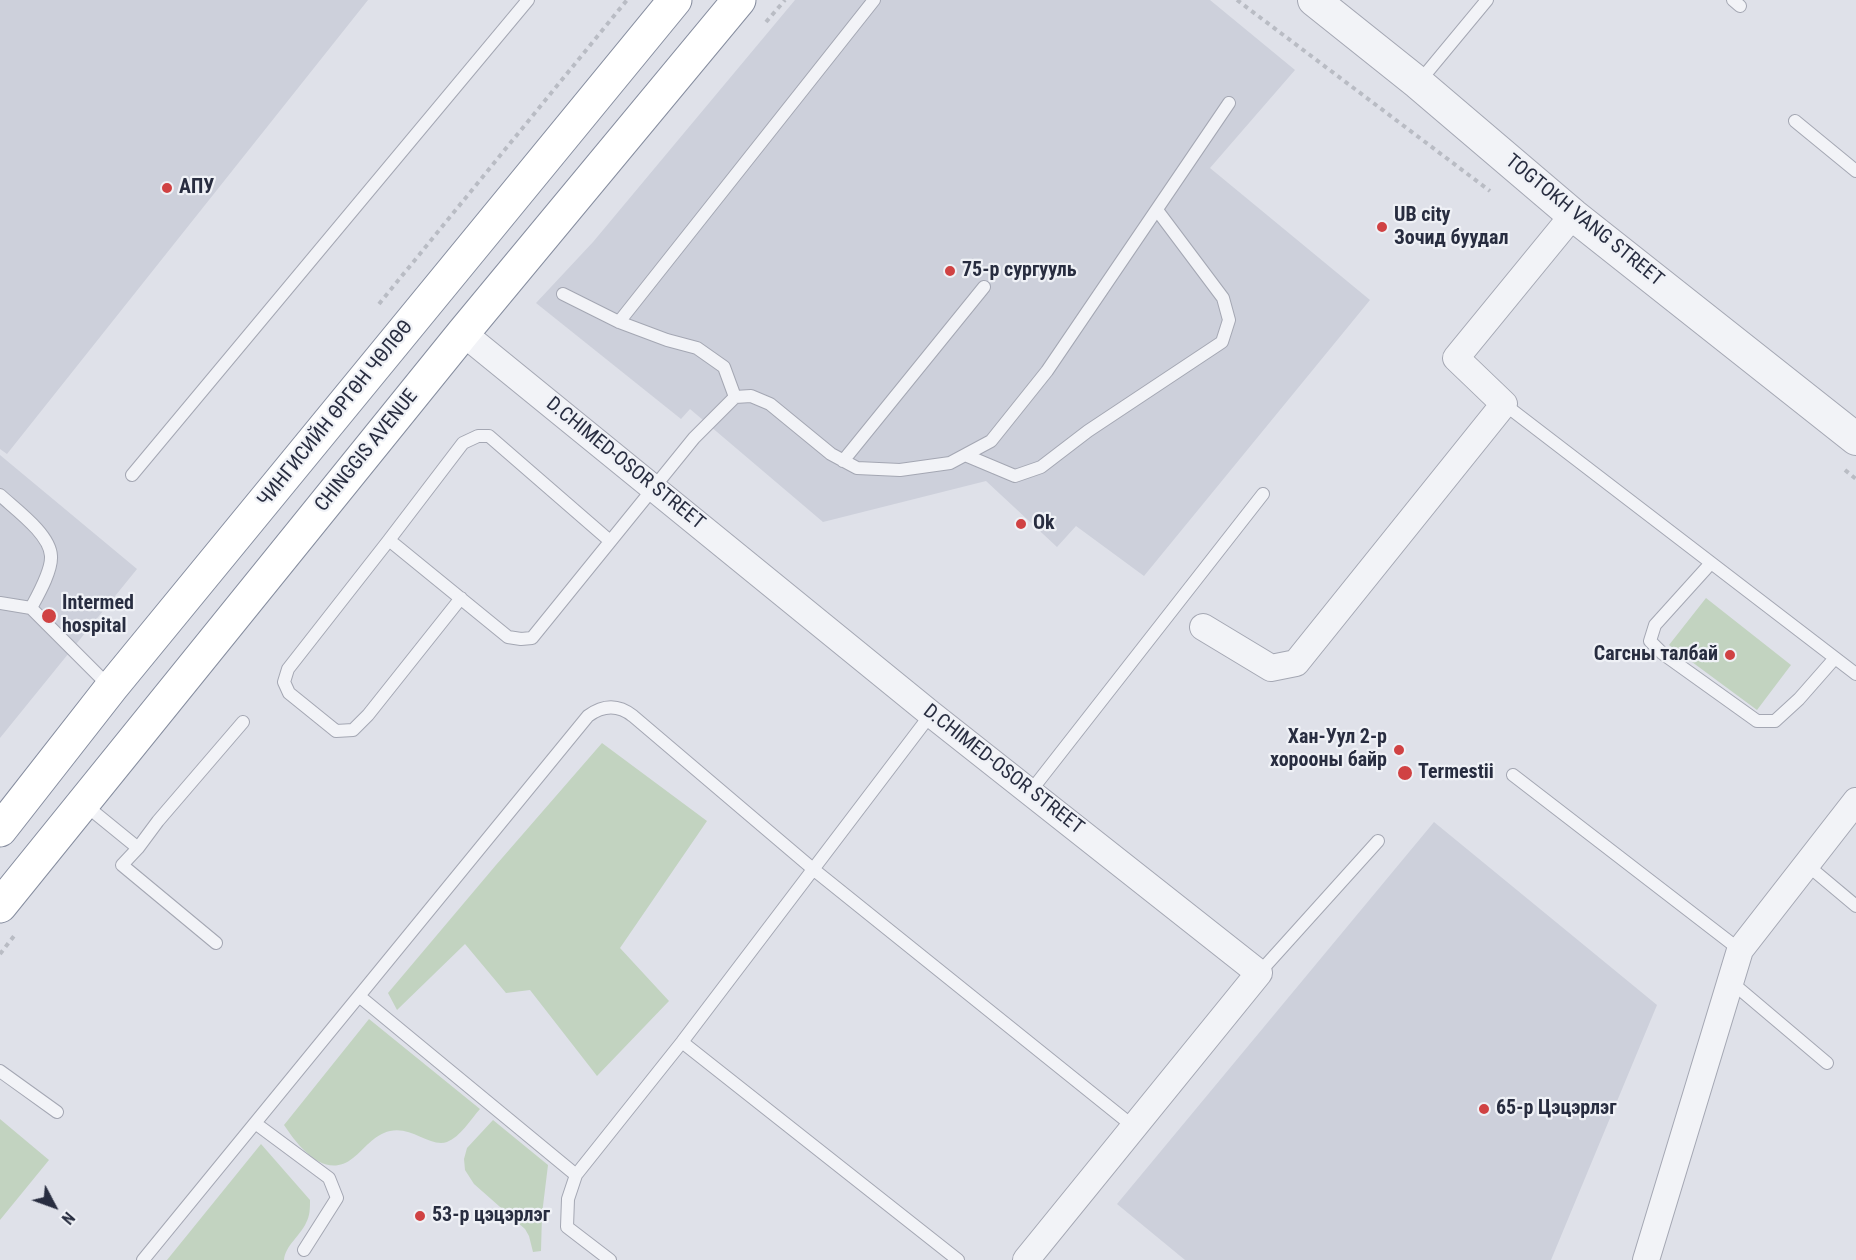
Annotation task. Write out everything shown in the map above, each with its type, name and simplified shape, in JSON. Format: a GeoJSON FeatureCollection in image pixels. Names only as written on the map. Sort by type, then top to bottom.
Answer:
{"type":"FeatureCollection","features":[{"type":"Feature","properties":{"kind":"highway","name":"ЧИНГИСИЙН ӨРГӨН ЧӨЛӨӨ"},"geometry":{"type":"LineString","coordinates":[[0,830],[111,688],[675,0]]}},
{"type":"Feature","properties":{"kind":"highway","name":"CHINGGIS AVENUE"},"geometry":{"type":"LineString","coordinates":[[0,906],[463,333],[739,0]]}},
{"type":"Feature","properties":{"kind":"street","name":"TOGTOKH VANG STREET"},"geometry":{"type":"LineString","coordinates":[[1314,0],[1418,83],[1573,215],[1856,439]]}},
{"type":"Feature","properties":{"kind":"street"},"geometry":{"type":"LineString","coordinates":[[1203,627],[1271,668],[1296,663],[1504,404],[1456,358],[1573,215]]}},
{"type":"Feature","properties":{"kind":"street","name":"D.CHIMED-OSOR STREET"},"geometry":{"type":"LineString","coordinates":[[463,333],[931,714],[1259,973]]}},
{"type":"Feature","properties":{"kind":"street"},"geometry":{"type":"LineString","coordinates":[[1646,1260],[1740,950],[1856,801]]}},
{"type":"Feature","properties":{"kind":"street"},"geometry":{"type":"LineString","coordinates":[[1026,1260],[1259,973]]}},
{"type":"Feature","properties":{"kind":"lane"},"geometry":{"type":"LineString","coordinates":[[132,475],[528,0]]}},
{"type":"Feature","properties":{"kind":"lane"},"geometry":{"type":"LineString","coordinates":[[619,322],[874,0]]}},
{"type":"Feature","properties":{"kind":"lane"},"geometry":{"type":"LineString","coordinates":[[1418,83],[1487,0]]}},
{"type":"Feature","properties":{"kind":"lane"},"geometry":{"type":"LineString","coordinates":[[389,540],[508,637],[532,638],[694,438],[735,397],[751,396],[770,404],[831,454],[857,468],[900,470],[950,463],[991,441],[1047,370],[1229,103]]}},
{"type":"Feature","properties":{"kind":"lane"},"geometry":{"type":"LineString","coordinates":[[1795,121],[1856,171]]}},
{"type":"Feature","properties":{"kind":"lane"},"geometry":{"type":"LineString","coordinates":[[965,455],[1015,476],[1041,467],[1088,431],[1222,342],[1229,320],[1223,298],[1157,210]]}},
{"type":"Feature","properties":{"kind":"lane"},"geometry":{"type":"LineString","coordinates":[[843,461],[984,287]]}},
{"type":"Feature","properties":{"kind":"lane"},"geometry":{"type":"LineString","coordinates":[[563,294],[619,322],[667,340],[697,348],[724,367],[735,397]]}},
{"type":"Feature","properties":{"kind":"lane"},"geometry":{"type":"LineString","coordinates":[[1504,404],[1856,674]]}},
{"type":"Feature","properties":{"kind":"lane"},"geometry":{"type":"LineString","coordinates":[[461,598],[368,715],[353,730],[336,731],[289,693],[284,682],[288,669],[463,443],[478,436],[489,436],[610,541]]}},
{"type":"Feature","properties":{"kind":"lane"},"geometry":{"type":"LineString","coordinates":[[0,495],[47,541],[51,556],[43,587],[31,608]]}},
{"type":"Feature","properties":{"kind":"lane"},"geometry":{"type":"LineString","coordinates":[[1030,792],[1263,495]]}},
{"type":"Feature","properties":{"kind":"lane"},"geometry":{"type":"LineString","coordinates":[[1711,563],[1655,625],[1650,641],[1662,653],[1757,721],[1775,721],[1799,699],[1834,658]]}},
{"type":"Feature","properties":{"kind":"lane"},"geometry":{"type":"LineString","coordinates":[[0,603],[31,608],[111,688]]}},
{"type":"Feature","properties":{"kind":"lane"},"geometry":{"type":"LineString","coordinates":[[143,1260],[588,716],[600,708],[614,707],[628,712],[813,869],[1134,1127]]}},
{"type":"Feature","properties":{"kind":"lane"},"geometry":{"type":"LineString","coordinates":[[610,1260],[567,1227],[568,1199],[576,1174],[682,1042],[931,714]]}},
{"type":"Feature","properties":{"kind":"lane"},"geometry":{"type":"LineString","coordinates":[[216,944],[122,865],[243,722]]}},
{"type":"Feature","properties":{"kind":"lane"},"geometry":{"type":"LineString","coordinates":[[1513,775],[1740,950]]}},
{"type":"Feature","properties":{"kind":"lane"},"geometry":{"type":"LineString","coordinates":[[83,803],[138,848]]}},
{"type":"Feature","properties":{"kind":"lane"},"geometry":{"type":"LineString","coordinates":[[1259,973],[1378,841]]}},
{"type":"Feature","properties":{"kind":"lane"},"geometry":{"type":"LineString","coordinates":[[1806,864],[1856,906]]}},
{"type":"Feature","properties":{"kind":"lane"},"geometry":{"type":"LineString","coordinates":[[1730,981],[1827,1063]]}},
{"type":"Feature","properties":{"kind":"lane"},"geometry":{"type":"LineString","coordinates":[[359,996],[576,1174]]}},
{"type":"Feature","properties":{"kind":"lane"},"geometry":{"type":"LineString","coordinates":[[682,1042],[958,1260]]}},
{"type":"Feature","properties":{"kind":"lane"},"geometry":{"type":"LineString","coordinates":[[0,1071],[57,1113]]}},
{"type":"Feature","properties":{"kind":"lane"},"geometry":{"type":"LineString","coordinates":[[255,1123],[329,1178],[334,1189],[337,1198],[304,1250]]}},
{"type":"Feature","properties":{"kind":"shaded area","name":"АПУ"},"geometry":{"type":"Polygon","coordinates":[[[0,0],[368,0],[7,454],[0,449],[0,0]]]}},
{"type":"Feature","properties":{"kind":"shaded area","name":"75-р сургууль"},"geometry":{"type":"Polygon","coordinates":[[[795,0],[1210,0],[1295,70],[1210,168],[1370,300],[1144,576],[1076,526],[1057,547],[986,481],[823,522],[690,409],[681,419],[536,303],[593,242],[795,0]]]}},
{"type":"Feature","properties":{"kind":"shaded area","name":"Intermed hospital"},"geometry":{"type":"Polygon","coordinates":[[[0,455],[137,569],[0,738],[0,455]]]}},
{"type":"Feature","properties":{"kind":"shaded area"},"geometry":{"type":"Polygon","coordinates":[[[1434,822],[1657,1005],[1551,1260],[1185,1260],[1117,1204],[1434,822]]]}},
{"type":"Feature","properties":{"kind":"green space","name":"Сагсны талбай"},"geometry":{"type":"Polygon","coordinates":[[[1706,598],[1791,665],[1757,710],[1669,645],[1706,598]]]}},
{"type":"Feature","properties":{"kind":"green space"},"geometry":{"type":"Polygon","coordinates":[[[602,743],[707,821],[620,948],[669,1001],[597,1076],[530,990],[506,993],[465,944],[397,1010],[388,993],[602,743]]]}},
{"type":"Feature","properties":{"kind":"green space"},"geometry":{"type":"Polygon","coordinates":[[[369,1019],[480,1109],[461,1132],[447,1142],[434,1142],[406,1131],[390,1131],[374,1139],[353,1158],[343,1164],[332,1166],[313,1158],[284,1125],[369,1019]]]}},
{"type":"Feature","properties":{"kind":"green space"},"geometry":{"type":"Polygon","coordinates":[[[0,1119],[49,1160],[0,1220],[0,1119]]]}},
{"type":"Feature","properties":{"kind":"green space"},"geometry":{"type":"Polygon","coordinates":[[[493,1120],[548,1165],[542,1214],[541,1251],[533,1252],[525,1229],[474,1184],[465,1170],[464,1159],[467,1148],[493,1120]]]}},
{"type":"Feature","properties":{"kind":"green space"},"geometry":{"type":"Polygon","coordinates":[[[261,1144],[310,1200],[307,1220],[287,1250],[284,1260],[167,1260],[261,1144]]]}},
{"type":"Feature","properties":{"kind":"place","name":"АПУ"},"geometry":{"type":"Point","coordinates":[167,188]}},
{"type":"Feature","properties":{"kind":"place","name":"UB city Зочид буудал"},"geometry":{"type":"Point","coordinates":[1382,227]}},
{"type":"Feature","properties":{"kind":"place","name":"75-р сургууль"},"geometry":{"type":"Point","coordinates":[950,271]}},
{"type":"Feature","properties":{"kind":"place","name":"Ok"},"geometry":{"type":"Point","coordinates":[1021,524]}},
{"type":"Feature","properties":{"kind":"place","name":"Intermed hospital"},"geometry":{"type":"Point","coordinates":[49,616]}},
{"type":"Feature","properties":{"kind":"place","name":"Сагсны талбай"},"geometry":{"type":"Point","coordinates":[1730,655]}},
{"type":"Feature","properties":{"kind":"place","name":"Хан-Уул 2-р хорооны байр"},"geometry":{"type":"Point","coordinates":[1399,750]}},
{"type":"Feature","properties":{"kind":"place","name":"Termestii"},"geometry":{"type":"Point","coordinates":[1405,773]}},
{"type":"Feature","properties":{"kind":"place","name":"65-р Цэцэрлэг"},"geometry":{"type":"Point","coordinates":[1484,1109]}},
{"type":"Feature","properties":{"kind":"place","name":"53-р цэцэрлэг"},"geometry":{"type":"Point","coordinates":[420,1216]}}]}
